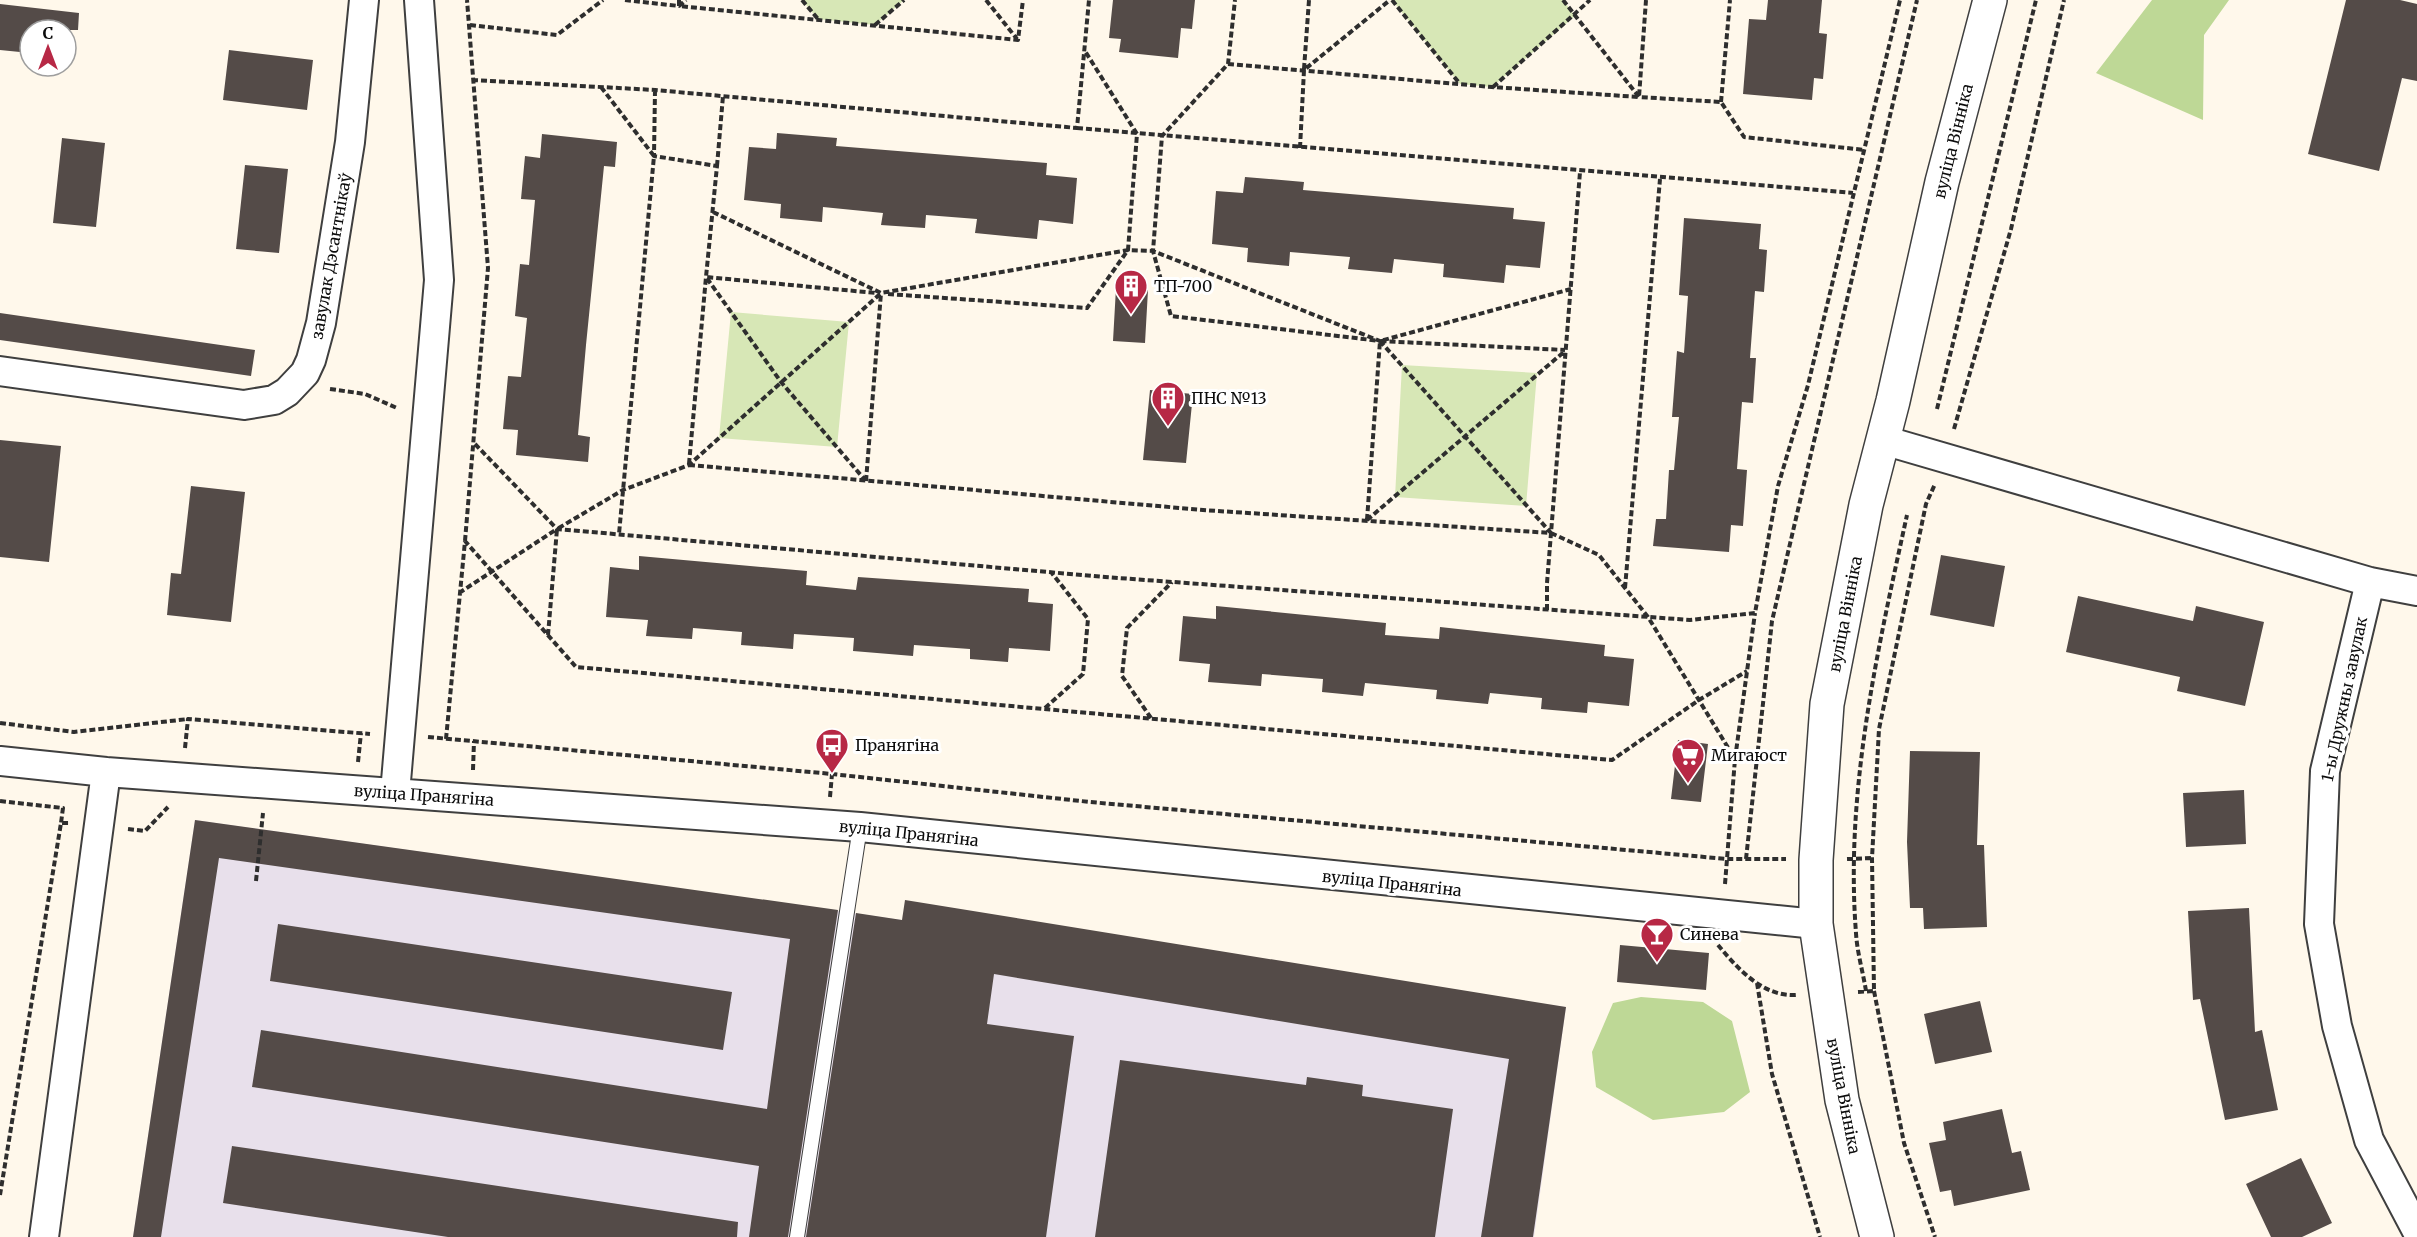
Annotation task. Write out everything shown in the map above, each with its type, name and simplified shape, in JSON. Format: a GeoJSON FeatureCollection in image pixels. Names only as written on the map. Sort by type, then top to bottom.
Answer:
{"type":"FeatureCollection","features":[{"type":"Feature","properties":{"kind":"street","name":"завулак Дэсантнікаў"},"geometry":{"type":"LineString","coordinates":[[0,371],[244,405],[274,400],[297,384],[311,360],[321,323],[350,142],[364,0]]}},
{"type":"Feature","properties":{"kind":"street"},"geometry":{"type":"LineString","coordinates":[[395,793],[439,280],[418,0]]}},
{"type":"Feature","properties":{"kind":"street","name":"вуліца Вінніка"},"geometry":{"type":"LineString","coordinates":[[1877,1237],[1842,1100],[1816,924],[1816,860],[1827,704],[1866,505],[1942,182],[1990,0]]}},
{"type":"Feature","properties":{"kind":"street"},"geometry":{"type":"LineString","coordinates":[[1883,440],[2370,582],[2417,591]]}},
{"type":"Feature","properties":{"kind":"street","name":"1-ы Дружны завулак"},"geometry":{"type":"LineString","coordinates":[[2370,582],[2325,771],[2319,924],[2337,1026],[2368,1140],[2417,1231]]}},
{"type":"Feature","properties":{"kind":"street","name":"вуліца Пранягіна"},"geometry":{"type":"LineString","coordinates":[[0,761],[106,772],[860,827],[1816,924]]}},
{"type":"Feature","properties":{"kind":"street"},"geometry":{"type":"LineString","coordinates":[[44,1237],[106,772]]}},
{"type":"Feature","properties":{"kind":"lane"},"geometry":{"type":"LineString","coordinates":[[797,1237],[860,827]]}},
{"type":"Feature","properties":{"kind":"path"},"geometry":{"type":"LineString","coordinates":[[446,738],[458,594],[475,444],[488,268],[467,0]]}},
{"type":"Feature","properties":{"kind":"path"},"geometry":{"type":"LineString","coordinates":[[470,25],[557,35],[603,0]]}},
{"type":"Feature","properties":{"kind":"path"},"geometry":{"type":"LineString","coordinates":[[626,0],[1018,40]]}},
{"type":"Feature","properties":{"kind":"path"},"geometry":{"type":"LineString","coordinates":[[679,6],[680,0]]}},
{"type":"Feature","properties":{"kind":"path"},"geometry":{"type":"LineString","coordinates":[[679,6],[686,0]]}},
{"type":"Feature","properties":{"kind":"path"},"geometry":{"type":"LineString","coordinates":[[802,0],[818,19]]}},
{"type":"Feature","properties":{"kind":"path"},"geometry":{"type":"LineString","coordinates":[[874,25],[904,0]]}},
{"type":"Feature","properties":{"kind":"path"},"geometry":{"type":"LineString","coordinates":[[986,0],[1018,40]]}},
{"type":"Feature","properties":{"kind":"path"},"geometry":{"type":"LineString","coordinates":[[1018,40],[1023,0]]}},
{"type":"Feature","properties":{"kind":"path"},"geometry":{"type":"LineString","coordinates":[[1077,129],[1089,0]]}},
{"type":"Feature","properties":{"kind":"path"},"geometry":{"type":"LineString","coordinates":[[1235,0],[1228,64],[1162,136],[1153,251],[1171,316],[1380,340],[1565,350]]}},
{"type":"Feature","properties":{"kind":"path"},"geometry":{"type":"LineString","coordinates":[[1300,148],[1309,0]]}},
{"type":"Feature","properties":{"kind":"path"},"geometry":{"type":"LineString","coordinates":[[1304,70],[1391,0],[1460,84]]}},
{"type":"Feature","properties":{"kind":"path"},"geometry":{"type":"LineString","coordinates":[[1563,0],[1639,97]]}},
{"type":"Feature","properties":{"kind":"path"},"geometry":{"type":"LineString","coordinates":[[1492,87],[1575,16],[1590,0]]}},
{"type":"Feature","properties":{"kind":"path"},"geometry":{"type":"LineString","coordinates":[[1639,97],[1647,0]]}},
{"type":"Feature","properties":{"kind":"path"},"geometry":{"type":"LineString","coordinates":[[1730,0],[1721,102],[1744,137],[1865,150]]}},
{"type":"Feature","properties":{"kind":"path"},"geometry":{"type":"LineString","coordinates":[[1874,991],[1779,996],[1757,983],[1718,946],[1735,759],[1755,613],[1778,486],[1808,385],[1900,0]]}},
{"type":"Feature","properties":{"kind":"path"},"geometry":{"type":"LineString","coordinates":[[1746,859],[1772,621],[1917,0]]}},
{"type":"Feature","properties":{"kind":"path"},"geometry":{"type":"LineString","coordinates":[[1937,410],[2036,0]]}},
{"type":"Feature","properties":{"kind":"path"},"geometry":{"type":"LineString","coordinates":[[1935,1237],[1904,1143],[1874,991],[1872,858],[1879,729],[1926,504],[1946,458],[2012,229],[2064,0]]}},
{"type":"Feature","properties":{"kind":"path"},"geometry":{"type":"LineString","coordinates":[[706,277],[1087,308],[1128,250],[1137,134],[1084,50]]}},
{"type":"Feature","properties":{"kind":"path"},"geometry":{"type":"LineString","coordinates":[[1228,64],[1492,87],[1721,102]]}},
{"type":"Feature","properties":{"kind":"path"},"geometry":{"type":"LineString","coordinates":[[472,80],[655,90],[1077,129],[1660,179],[1853,193]]}},
{"type":"Feature","properties":{"kind":"path"},"geometry":{"type":"LineString","coordinates":[[601,87],[654,156],[717,166]]}},
{"type":"Feature","properties":{"kind":"path"},"geometry":{"type":"LineString","coordinates":[[619,534],[654,156],[655,90]]}},
{"type":"Feature","properties":{"kind":"path"},"geometry":{"type":"LineString","coordinates":[[689,465],[723,96]]}},
{"type":"Feature","properties":{"kind":"path"},"geometry":{"type":"LineString","coordinates":[[1547,610],[1580,172]]}},
{"type":"Feature","properties":{"kind":"path"},"geometry":{"type":"LineString","coordinates":[[1625,588],[1660,179]]}},
{"type":"Feature","properties":{"kind":"path"},"geometry":{"type":"LineString","coordinates":[[713,212],[881,293]]}},
{"type":"Feature","properties":{"kind":"path"},"geometry":{"type":"LineString","coordinates":[[458,594],[557,529],[623,490],[689,465],[881,293],[1128,250],[1153,251],[1380,340],[1551,533]]}},
{"type":"Feature","properties":{"kind":"path"},"geometry":{"type":"LineString","coordinates":[[706,277],[782,382],[866,481]]}},
{"type":"Feature","properties":{"kind":"path"},"geometry":{"type":"LineString","coordinates":[[1380,340],[1571,289]]}},
{"type":"Feature","properties":{"kind":"path"},"geometry":{"type":"LineString","coordinates":[[866,481],[881,293]]}},
{"type":"Feature","properties":{"kind":"path"},"geometry":{"type":"LineString","coordinates":[[1367,520],[1380,340]]}},
{"type":"Feature","properties":{"kind":"path"},"geometry":{"type":"LineString","coordinates":[[1367,520],[1466,438],[1565,350]]}},
{"type":"Feature","properties":{"kind":"path"},"geometry":{"type":"LineString","coordinates":[[297,384],[364,394],[397,408],[426,432]]}},
{"type":"Feature","properties":{"kind":"path"},"geometry":{"type":"LineString","coordinates":[[475,444],[557,529],[1173,582],[1547,610],[1690,620],[1755,613]]}},
{"type":"Feature","properties":{"kind":"path"},"geometry":{"type":"LineString","coordinates":[[689,465],[1203,510],[1551,533],[1599,555],[1648,617],[1735,759]]}},
{"type":"Feature","properties":{"kind":"path"},"geometry":{"type":"LineString","coordinates":[[1866,991],[1856,935],[1853,859],[1857,799],[1866,722],[1880,640],[1906,515]]}},
{"type":"Feature","properties":{"kind":"path"},"geometry":{"type":"LineString","coordinates":[[548,635],[557,529]]}},
{"type":"Feature","properties":{"kind":"path"},"geometry":{"type":"LineString","coordinates":[[465,541],[494,571],[576,668],[1612,760],[1699,700],[1748,671]]}},
{"type":"Feature","properties":{"kind":"path"},"geometry":{"type":"LineString","coordinates":[[1045,709],[1083,674],[1088,619],[1051,572]]}},
{"type":"Feature","properties":{"kind":"path"},"geometry":{"type":"LineString","coordinates":[[1151,718],[1122,676],[1127,628],[1173,582]]}},
{"type":"Feature","properties":{"kind":"path"},"geometry":{"type":"LineString","coordinates":[[0,723],[74,732],[188,719]]}},
{"type":"Feature","properties":{"kind":"path"},"geometry":{"type":"LineString","coordinates":[[0,801],[63,808],[61,823]]}},
{"type":"Feature","properties":{"kind":"path"},"geometry":{"type":"LineString","coordinates":[[256,881],[264,810]]}},
{"type":"Feature","properties":{"kind":"path"},"geometry":{"type":"LineString","coordinates":[[1757,983],[1772,1074],[1820,1237]]}},
{"type":"Feature","properties":{"kind":"shaded area"},"geometry":{"type":"Polygon","coordinates":[[[195,820],[902,920],[1566,1007],[1534,1237],[133,1237],[195,820]]]}},
{"type":"Feature","properties":{"kind":"green space"},"geometry":{"type":"Polygon","coordinates":[[[802,0],[904,0],[875,25],[818,19],[802,0]]]}},
{"type":"Feature","properties":{"kind":"green space"},"geometry":{"type":"Polygon","coordinates":[[[1392,0],[1563,0],[1575,16],[1492,87],[1460,84],[1392,0]]]}},
{"type":"Feature","properties":{"kind":"green space"},"geometry":{"type":"Polygon","coordinates":[[[2152,0],[2229,0],[2204,35],[2203,120],[2096,73],[2152,0]]]}},
{"type":"Feature","properties":{"kind":"green space"},"geometry":{"type":"Polygon","coordinates":[[[731,312],[849,322],[837,447],[719,438],[731,312]]]}},
{"type":"Feature","properties":{"kind":"green space"},"geometry":{"type":"Polygon","coordinates":[[[1402,365],[1537,373],[1526,506],[1395,497],[1402,365]]]}},
{"type":"Feature","properties":{"kind":"green space"},"geometry":{"type":"Polygon","coordinates":[[[1641,997],[1703,1002],[1732,1021],[1750,1092],[1724,1112],[1653,1120],[1596,1087],[1592,1052],[1613,1003],[1641,997]]]}},
{"type":"Feature","properties":{"kind":"building"},"geometry":{"type":"Polygon","coordinates":[[[1113,0],[1195,0],[1192,29],[1181,28],[1178,58],[1119,52],[1121,39],[1109,38],[1113,0]]]}},
{"type":"Feature","properties":{"kind":"building"},"geometry":{"type":"Polygon","coordinates":[[[1768,0],[1822,0],[1819,33],[1827,34],[1823,79],[1814,78],[1812,100],[1743,94],[1749,19],[1766,20],[1768,0]]]}},
{"type":"Feature","properties":{"kind":"building"},"geometry":{"type":"Polygon","coordinates":[[[2346,0],[2400,0],[2417,4],[2417,81],[2402,78],[2379,171],[2308,154],[2346,0]]]}},
{"type":"Feature","properties":{"kind":"building"},"geometry":{"type":"Polygon","coordinates":[[[0,4],[79,13],[78,30],[78,18],[18,18],[18,52],[0,50],[0,4]]]}},
{"type":"Feature","properties":{"kind":"building"},"geometry":{"type":"Polygon","coordinates":[[[229,50],[313,60],[307,110],[223,100],[229,50]]]}},
{"type":"Feature","properties":{"kind":"building"},"geometry":{"type":"Polygon","coordinates":[[[777,133],[837,138],[836,146],[1047,163],[1046,175],[1077,178],[1073,224],[1039,220],[1037,239],[975,233],[977,219],[926,215],[925,228],[881,225],[883,213],[823,207],[822,222],[780,218],[781,204],[744,200],[749,147],[776,149],[777,133]]]}},
{"type":"Feature","properties":{"kind":"building"},"geometry":{"type":"Polygon","coordinates":[[[542,134],[617,142],[615,167],[604,166],[586,345],[578,435],[590,437],[588,462],[516,455],[518,430],[503,429],[508,376],[521,377],[527,318],[515,316],[520,264],[529,265],[535,200],[521,199],[525,156],[540,158],[542,134]]]}},
{"type":"Feature","properties":{"kind":"building"},"geometry":{"type":"Polygon","coordinates":[[[62,138],[105,143],[96,227],[53,223],[62,138]]]}},
{"type":"Feature","properties":{"kind":"building"},"geometry":{"type":"Polygon","coordinates":[[[245,165],[288,169],[279,253],[236,249],[245,165]]]}},
{"type":"Feature","properties":{"kind":"building"},"geometry":{"type":"Polygon","coordinates":[[[1245,177],[1304,182],[1303,190],[1514,208],[1513,219],[1545,222],[1540,268],[1506,265],[1504,283],[1443,277],[1444,264],[1394,259],[1392,273],[1348,269],[1350,257],[1290,252],[1289,266],[1247,262],[1248,248],[1212,244],[1216,191],[1243,193],[1245,177]]]}},
{"type":"Feature","properties":{"kind":"building"},"geometry":{"type":"Polygon","coordinates":[[[1684,218],[1761,224],[1759,249],[1767,250],[1764,292],[1755,291],[1750,358],[1756,358],[1753,403],[1742,402],[1737,469],[1747,470],[1743,526],[1731,525],[1729,552],[1653,546],[1656,519],[1666,519],[1669,470],[1674,470],[1679,417],[1672,417],[1677,351],[1684,353],[1688,296],[1679,295],[1684,218]]]}},
{"type":"Feature","properties":{"kind":"building","name":"ТП-700"},"geometry":{"type":"Polygon","coordinates":[[[1116,288],[1148,290],[1145,343],[1113,341],[1116,288]]]}},
{"type":"Feature","properties":{"kind":"building"},"geometry":{"type":"Polygon","coordinates":[[[0,313],[255,350],[251,376],[0,340],[0,313]]]}},
{"type":"Feature","properties":{"kind":"building","name":"ПНС №13"},"geometry":{"type":"Polygon","coordinates":[[[1150,390],[1193,394],[1186,463],[1143,460],[1150,390]]]}},
{"type":"Feature","properties":{"kind":"building"},"geometry":{"type":"Polygon","coordinates":[[[0,440],[61,446],[49,562],[0,557],[0,440]]]}},
{"type":"Feature","properties":{"kind":"building"},"geometry":{"type":"Polygon","coordinates":[[[191,486],[245,492],[231,622],[167,615],[171,573],[181,574],[191,486]]]}},
{"type":"Feature","properties":{"kind":"building"},"geometry":{"type":"Polygon","coordinates":[[[1941,555],[2005,566],[1994,627],[1930,615],[1941,555]]]}},
{"type":"Feature","properties":{"kind":"building"},"geometry":{"type":"Polygon","coordinates":[[[639,556],[807,571],[806,585],[856,590],[858,577],[1029,589],[1028,602],[1053,604],[1050,651],[1009,648],[1008,662],[970,659],[970,649],[914,645],[913,656],[853,651],[854,638],[794,634],[793,649],[741,645],[742,632],[693,628],[692,639],[646,636],[648,620],[606,617],[610,567],[639,570],[639,556]]]}},
{"type":"Feature","properties":{"kind":"building"},"geometry":{"type":"Polygon","coordinates":[[[2078,596],[2193,621],[2196,606],[2264,622],[2245,706],[2177,691],[2180,677],[2066,652],[2078,596]]]}},
{"type":"Feature","properties":{"kind":"building"},"geometry":{"type":"Polygon","coordinates":[[[1216,606],[1386,623],[1385,635],[1439,639],[1440,627],[1605,645],[1604,656],[1634,659],[1629,706],[1588,702],[1587,713],[1541,709],[1542,698],[1490,693],[1488,704],[1436,699],[1437,690],[1365,683],[1363,696],[1322,692],[1323,679],[1262,674],[1261,686],[1208,682],[1210,664],[1179,661],[1183,616],[1216,619],[1216,606]]]}},
{"type":"Feature","properties":{"kind":"building","name":"Мигаюст"},"geometry":{"type":"Polygon","coordinates":[[[1678,740],[1708,744],[1701,802],[1671,799],[1678,740]]]}},
{"type":"Feature","properties":{"kind":"building"},"geometry":{"type":"Polygon","coordinates":[[[1910,751],[1980,752],[1977,845],[1984,845],[1987,927],[1924,929],[1923,908],[1910,908],[1907,842],[1910,751]]]}},
{"type":"Feature","properties":{"kind":"building"},"geometry":{"type":"Polygon","coordinates":[[[2244,790],[2246,844],[2186,847],[2183,793],[2244,790]]]}},
{"type":"Feature","properties":{"kind":"building"},"geometry":{"type":"Polygon","coordinates":[[[195,820],[838,910],[788,1237],[749,1237],[759,1166],[252,1087],[261,1030],[767,1109],[790,939],[219,858],[161,1237],[133,1237],[195,820]]]}},
{"type":"Feature","properties":{"kind":"building"},"geometry":{"type":"Polygon","coordinates":[[[905,900],[1566,1007],[1533,1237],[1481,1237],[1509,1059],[994,974],[987,1024],[1074,1036],[1046,1237],[806,1237],[856,913],[902,920],[905,900]]]}},
{"type":"Feature","properties":{"kind":"building"},"geometry":{"type":"Polygon","coordinates":[[[2249,908],[2255,1032],[2262,1030],[2278,1110],[2225,1120],[2200,999],[2193,1000],[2188,911],[2249,908]]]}},
{"type":"Feature","properties":{"kind":"building"},"geometry":{"type":"Polygon","coordinates":[[[278,924],[732,992],[723,1050],[270,981],[278,924]]]}},
{"type":"Feature","properties":{"kind":"building"},"geometry":{"type":"Polygon","coordinates":[[[1620,945],[1709,953],[1706,990],[1617,982],[1620,945]]]}},
{"type":"Feature","properties":{"kind":"building"},"geometry":{"type":"Polygon","coordinates":[[[1980,1001],[1992,1052],[1935,1064],[1924,1014],[1980,1001]]]}},
{"type":"Feature","properties":{"kind":"building"},"geometry":{"type":"Polygon","coordinates":[[[1120,1060],[1306,1085],[1307,1077],[1363,1085],[1362,1096],[1453,1109],[1435,1237],[1095,1237],[1120,1060]]]}},
{"type":"Feature","properties":{"kind":"building"},"geometry":{"type":"Polygon","coordinates":[[[2002,1109],[2012,1153],[2021,1151],[2030,1190],[1954,1206],[1951,1190],[1940,1192],[1929,1143],[1946,1140],[1943,1122],[2002,1109]]]}},
{"type":"Feature","properties":{"kind":"building"},"geometry":{"type":"Polygon","coordinates":[[[232,1146],[738,1222],[737,1237],[448,1237],[223,1203],[232,1146]]]}},
{"type":"Feature","properties":{"kind":"building"},"geometry":{"type":"Polygon","coordinates":[[[2301,1158],[2332,1223],[2302,1237],[2271,1237],[2246,1184],[2301,1158]]]}},
{"type":"Feature","properties":{"kind":"place","name":"ТП-700"},"geometry":{"type":"Point","coordinates":[1131,315]}},
{"type":"Feature","properties":{"kind":"place","name":"ПНС №13"},"geometry":{"type":"Point","coordinates":[1168,427]}},
{"type":"Feature","properties":{"kind":"place","name":"Пранягіна"},"geometry":{"type":"Point","coordinates":[832,774]}},
{"type":"Feature","properties":{"kind":"place","name":"Мигаюст"},"geometry":{"type":"Point","coordinates":[1688,784]}},
{"type":"Feature","properties":{"kind":"place","name":"Синева"},"geometry":{"type":"Point","coordinates":[1657,963]}}]}
